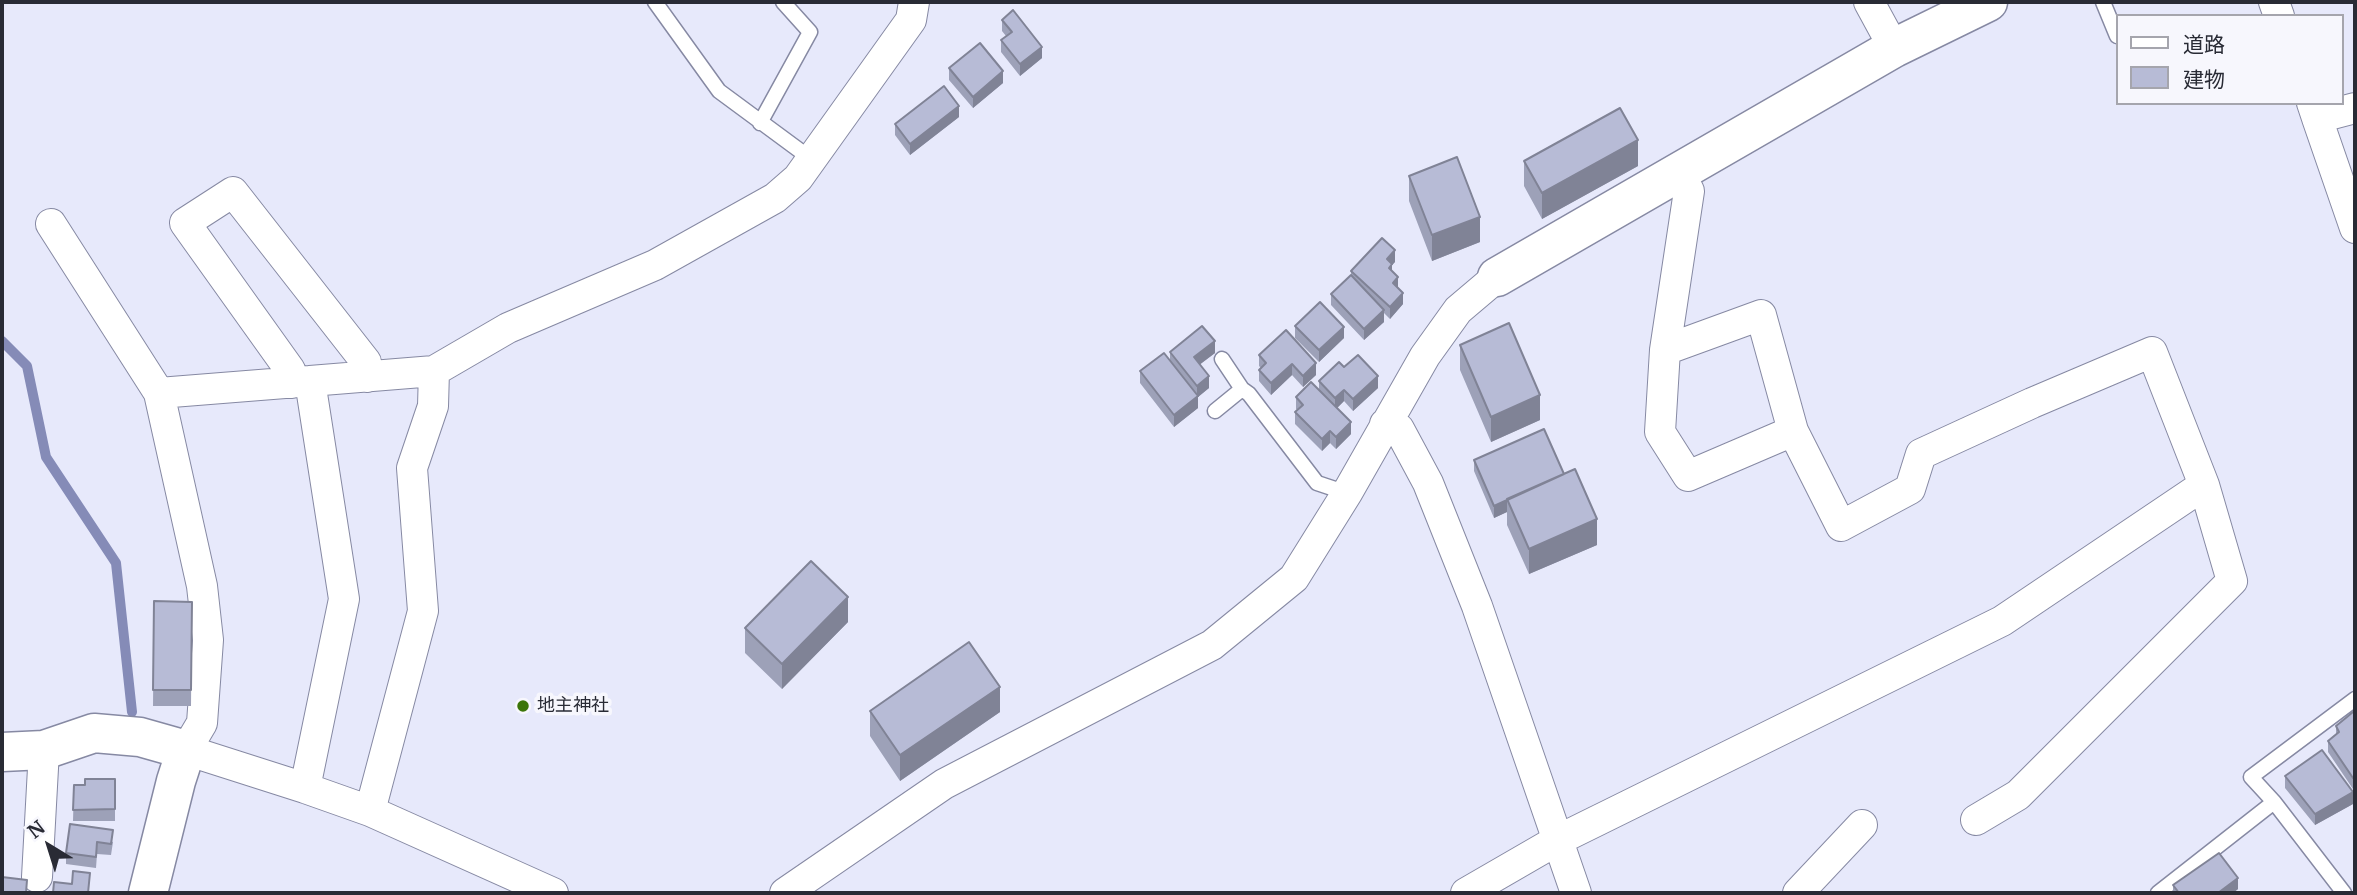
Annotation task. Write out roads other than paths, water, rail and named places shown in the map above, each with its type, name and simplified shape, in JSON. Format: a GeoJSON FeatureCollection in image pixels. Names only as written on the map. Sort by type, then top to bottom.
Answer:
{"type":"FeatureCollection","features":[{"type":"Feature","properties":{"kind":"street"},"geometry":{"type":"LineString","coordinates":[[159,393],[434,371],[508,328],[655,265],[775,198],[799,178],[911,20],[914,2]]}},
{"type":"Feature","properties":{"kind":"street"},"geometry":{"type":"LineString","coordinates":[[1869,2],[1894,48]]}},
{"type":"Feature","properties":{"kind":"street"},"geometry":{"type":"LineString","coordinates":[[785,893],[944,784],[1212,645],[1294,578],[1347,494],[1425,356],[1458,310],[1497,277],[1894,48],[1988,2]]}},
{"type":"Feature","properties":{"kind":"street"},"geometry":{"type":"LineString","coordinates":[[2355,108],[2315,110],[2355,228]]}},
{"type":"Feature","properties":{"kind":"street"},"geometry":{"type":"LineString","coordinates":[[1679,172],[1689,191],[1665,350],[1660,432],[1688,476],[1793,431]]}},
{"type":"Feature","properties":{"kind":"street"},"geometry":{"type":"LineString","coordinates":[[305,788],[344,599],[301,382],[185,223],[233,192],[366,362],[368,377]]}},
{"type":"Feature","properties":{"kind":"street"},"geometry":{"type":"LineString","coordinates":[[51,224],[159,393],[202,586],[208,640],[202,723],[186,750],[176,781],[148,893]]}},
{"type":"Feature","properties":{"kind":"street"},"geometry":{"type":"LineString","coordinates":[[1665,350],[1761,315],[1793,431],[1841,526],[1910,489],[1921,454],[2151,352],[2204,485],[2232,581],[2018,795],[1976,820]]}},
{"type":"Feature","properties":{"kind":"street"},"geometry":{"type":"LineString","coordinates":[[370,811],[423,611],[412,468],[433,406],[434,371]]}},
{"type":"Feature","properties":{"kind":"street"},"geometry":{"type":"LineString","coordinates":[[1385,424],[1399,429],[1428,483],[1477,606],[1576,893]]}},
{"type":"Feature","properties":{"kind":"street"},"geometry":{"type":"LineString","coordinates":[[1466,893],[1556,841],[2002,621],[2204,485]]}},
{"type":"Feature","properties":{"kind":"street"},"geometry":{"type":"LineString","coordinates":[[2,752],[44,750],[94,733],[140,737],[370,811],[508,884],[553,893]]}},
{"type":"Feature","properties":{"kind":"street"},"geometry":{"type":"LineString","coordinates":[[37,877],[44,750]]}},
{"type":"Feature","properties":{"kind":"street"},"geometry":{"type":"LineString","coordinates":[[1798,893],[1862,825]]}},
{"type":"Feature","properties":{"kind":"lane"},"geometry":{"type":"LineString","coordinates":[[655,2],[719,91],[760,123],[813,157]]}},
{"type":"Feature","properties":{"kind":"lane"},"geometry":{"type":"LineString","coordinates":[[760,123],[810,32],[783,2]]}},
{"type":"Feature","properties":{"kind":"lane"},"geometry":{"type":"LineString","coordinates":[[2103,2],[2116,34]]}},
{"type":"Feature","properties":{"kind":"lane"},"geometry":{"type":"LineString","coordinates":[[1222,359],[1242,389],[1250,394],[1317,483],[1347,494]]}},
{"type":"Feature","properties":{"kind":"lane"},"geometry":{"type":"LineString","coordinates":[[1215,411],[1242,389]]}},
{"type":"Feature","properties":{"kind":"lane"},"geometry":{"type":"LineString","coordinates":[[2344,893],[2274,802],[2251,777],[2355,699]]}},
{"type":"Feature","properties":{"kind":"lane"},"geometry":{"type":"LineString","coordinates":[[2158,893],[2274,802]]}},
{"type":"Feature","properties":{"kind":"waterway"},"geometry":{"type":"LineString","coordinates":[[2,341],[27,366],[46,457],[116,563],[132,712]]}},
{"type":"Feature","properties":{"kind":"place","name":"地主神社"},"geometry":{"type":"Point","coordinates":[523,706]}}]}
